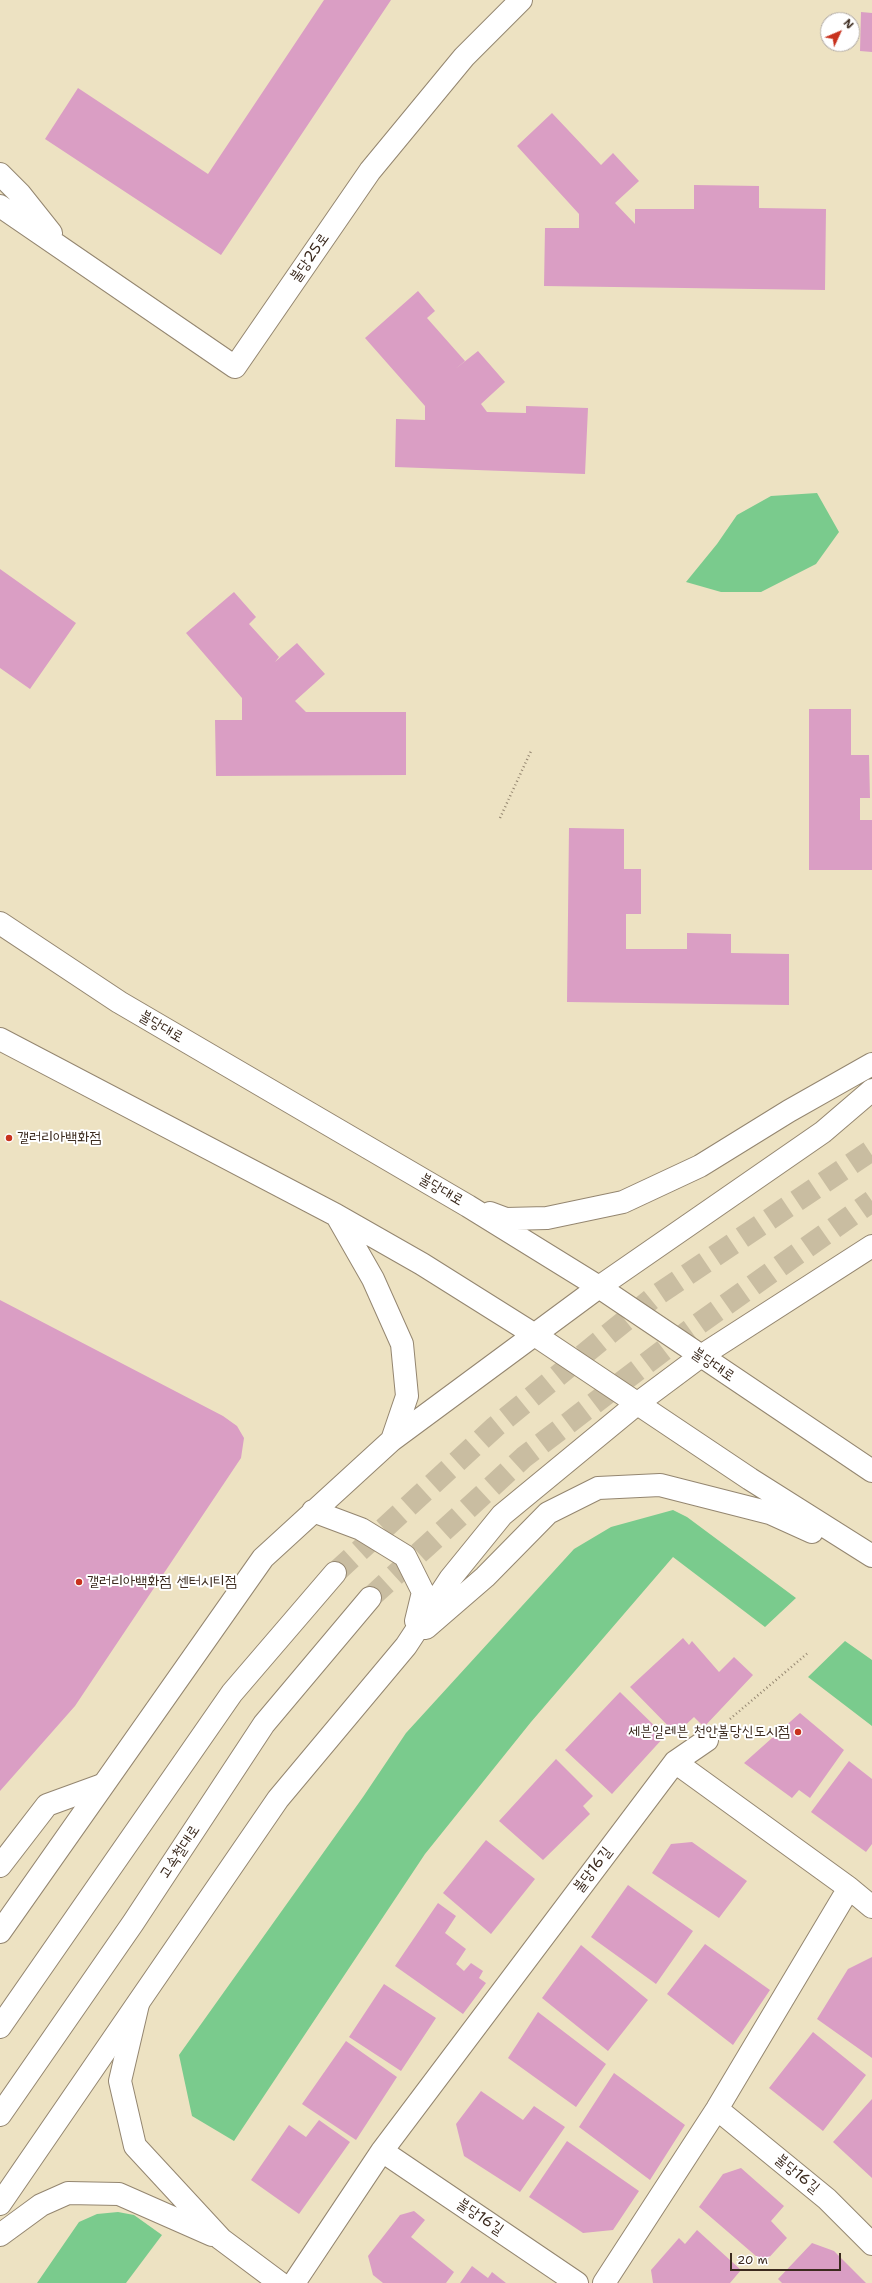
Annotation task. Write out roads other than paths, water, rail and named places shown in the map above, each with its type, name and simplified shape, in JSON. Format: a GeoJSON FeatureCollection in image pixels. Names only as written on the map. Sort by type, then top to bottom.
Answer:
{"type":"FeatureCollection","features":[{"type":"Feature","properties":{"kind":"main road","name":"불당25로"},"geometry":{"type":"LineString","coordinates":[[68,254],[235,367],[370,171],[464,57],[521,0]]}},
{"type":"Feature","properties":{"kind":"main road"},"geometry":{"type":"LineString","coordinates":[[0,174],[20,194],[68,254]]}},
{"type":"Feature","properties":{"kind":"main road"},"geometry":{"type":"LineString","coordinates":[[0,206],[68,254]]}},
{"type":"Feature","properties":{"kind":"main road"},"geometry":{"type":"LineString","coordinates":[[0,224],[68,254]]}},
{"type":"Feature","properties":{"kind":"main road","name":"불당대로"},"geometry":{"type":"LineString","coordinates":[[0,923],[119,1002],[468,1206],[599,1287],[872,1471]]}},
{"type":"Feature","properties":{"kind":"main road"},"geometry":{"type":"LineString","coordinates":[[0,1039],[336,1215],[422,1264],[535,1335],[750,1480],[872,1557]]}},
{"type":"Feature","properties":{"kind":"main road"},"geometry":{"type":"LineString","coordinates":[[468,1206],[506,1219],[513,1219],[548,1218],[623,1202],[700,1166],[789,1111],[872,1064]]}},
{"type":"Feature","properties":{"kind":"main road"},"geometry":{"type":"LineString","coordinates":[[0,1932],[263,1558],[392,1440],[599,1287],[823,1132],[872,1090]]}},
{"type":"Feature","properties":{"kind":"main road"},"geometry":{"type":"LineString","coordinates":[[336,1215],[373,1279],[402,1344],[407,1396],[392,1440]]}},
{"type":"Feature","properties":{"kind":"main road"},"geometry":{"type":"LineString","coordinates":[[0,2204],[278,1799],[406,1646],[450,1579],[502,1515],[638,1404],[701,1356],[872,1246]]}},
{"type":"Feature","properties":{"kind":"main road"},"geometry":{"type":"LineString","coordinates":[[406,1646],[485,1577],[548,1513],[598,1488],[660,1485],[770,1513],[872,1557]]}},
{"type":"Feature","properties":{"kind":"main road"},"geometry":{"type":"LineString","coordinates":[[313,1512],[361,1529],[405,1556],[423,1592],[420,1612],[406,1646]]}},
{"type":"Feature","properties":{"kind":"main road"},"geometry":{"type":"LineString","coordinates":[[0,2027],[232,1693],[335,1573]]}},
{"type":"Feature","properties":{"kind":"main road","name":"고속철대로"},"geometry":{"type":"LineString","coordinates":[[0,2115],[133,1923],[264,1724],[370,1598]]}},
{"type":"Feature","properties":{"kind":"main road","name":"불당16길"},"geometry":{"type":"LineString","coordinates":[[294,2283],[382,2152],[675,1762],[707,1740]]}},
{"type":"Feature","properties":{"kind":"main road"},"geometry":{"type":"LineString","coordinates":[[675,1762],[849,1888],[872,1907]]}},
{"type":"Feature","properties":{"kind":"main road"},"geometry":{"type":"LineString","coordinates":[[0,1866],[47,1805],[102,1785]]}},
{"type":"Feature","properties":{"kind":"main road"},"geometry":{"type":"LineString","coordinates":[[604,2283],[717,2109],[849,1888]]}},
{"type":"Feature","properties":{"kind":"main road"},"geometry":{"type":"LineString","coordinates":[[0,1919],[24,1896]]}},
{"type":"Feature","properties":{"kind":"main road"},"geometry":{"type":"LineString","coordinates":[[138,2004],[120,2081],[135,2146],[221,2239],[280,2283]]}},
{"type":"Feature","properties":{"kind":"main road","name":"불당16길"},"geometry":{"type":"LineString","coordinates":[[717,2109],[827,2199],[872,2244]]}},
{"type":"Feature","properties":{"kind":"main road","name":"불당16길"},"geometry":{"type":"LineString","coordinates":[[382,2152],[577,2283]]}},
{"type":"Feature","properties":{"kind":"main road"},"geometry":{"type":"LineString","coordinates":[[0,2235],[41,2205],[68,2193],[75,2193],[119,2194],[221,2239]]}},
{"type":"Feature","properties":{"kind":"tunnel"},"geometry":{"type":"LineString","coordinates":[[335,1573],[495,1427],[654,1297],[872,1150]]}},
{"type":"Feature","properties":{"kind":"tunnel"},"geometry":{"type":"LineString","coordinates":[[370,1598],[524,1457],[690,1330],[872,1201]]}},
{"type":"Feature","properties":{"kind":"place","name":"갤러리아백화점"},"geometry":{"type":"Point","coordinates":[9,1138]}},
{"type":"Feature","properties":{"kind":"place","name":"갤러리아백화점 센터시티점"},"geometry":{"type":"Point","coordinates":[79,1582]}},
{"type":"Feature","properties":{"kind":"place","name":"세븐일레븐 천안불당신도시점"},"geometry":{"type":"Point","coordinates":[798,1732]}}]}
